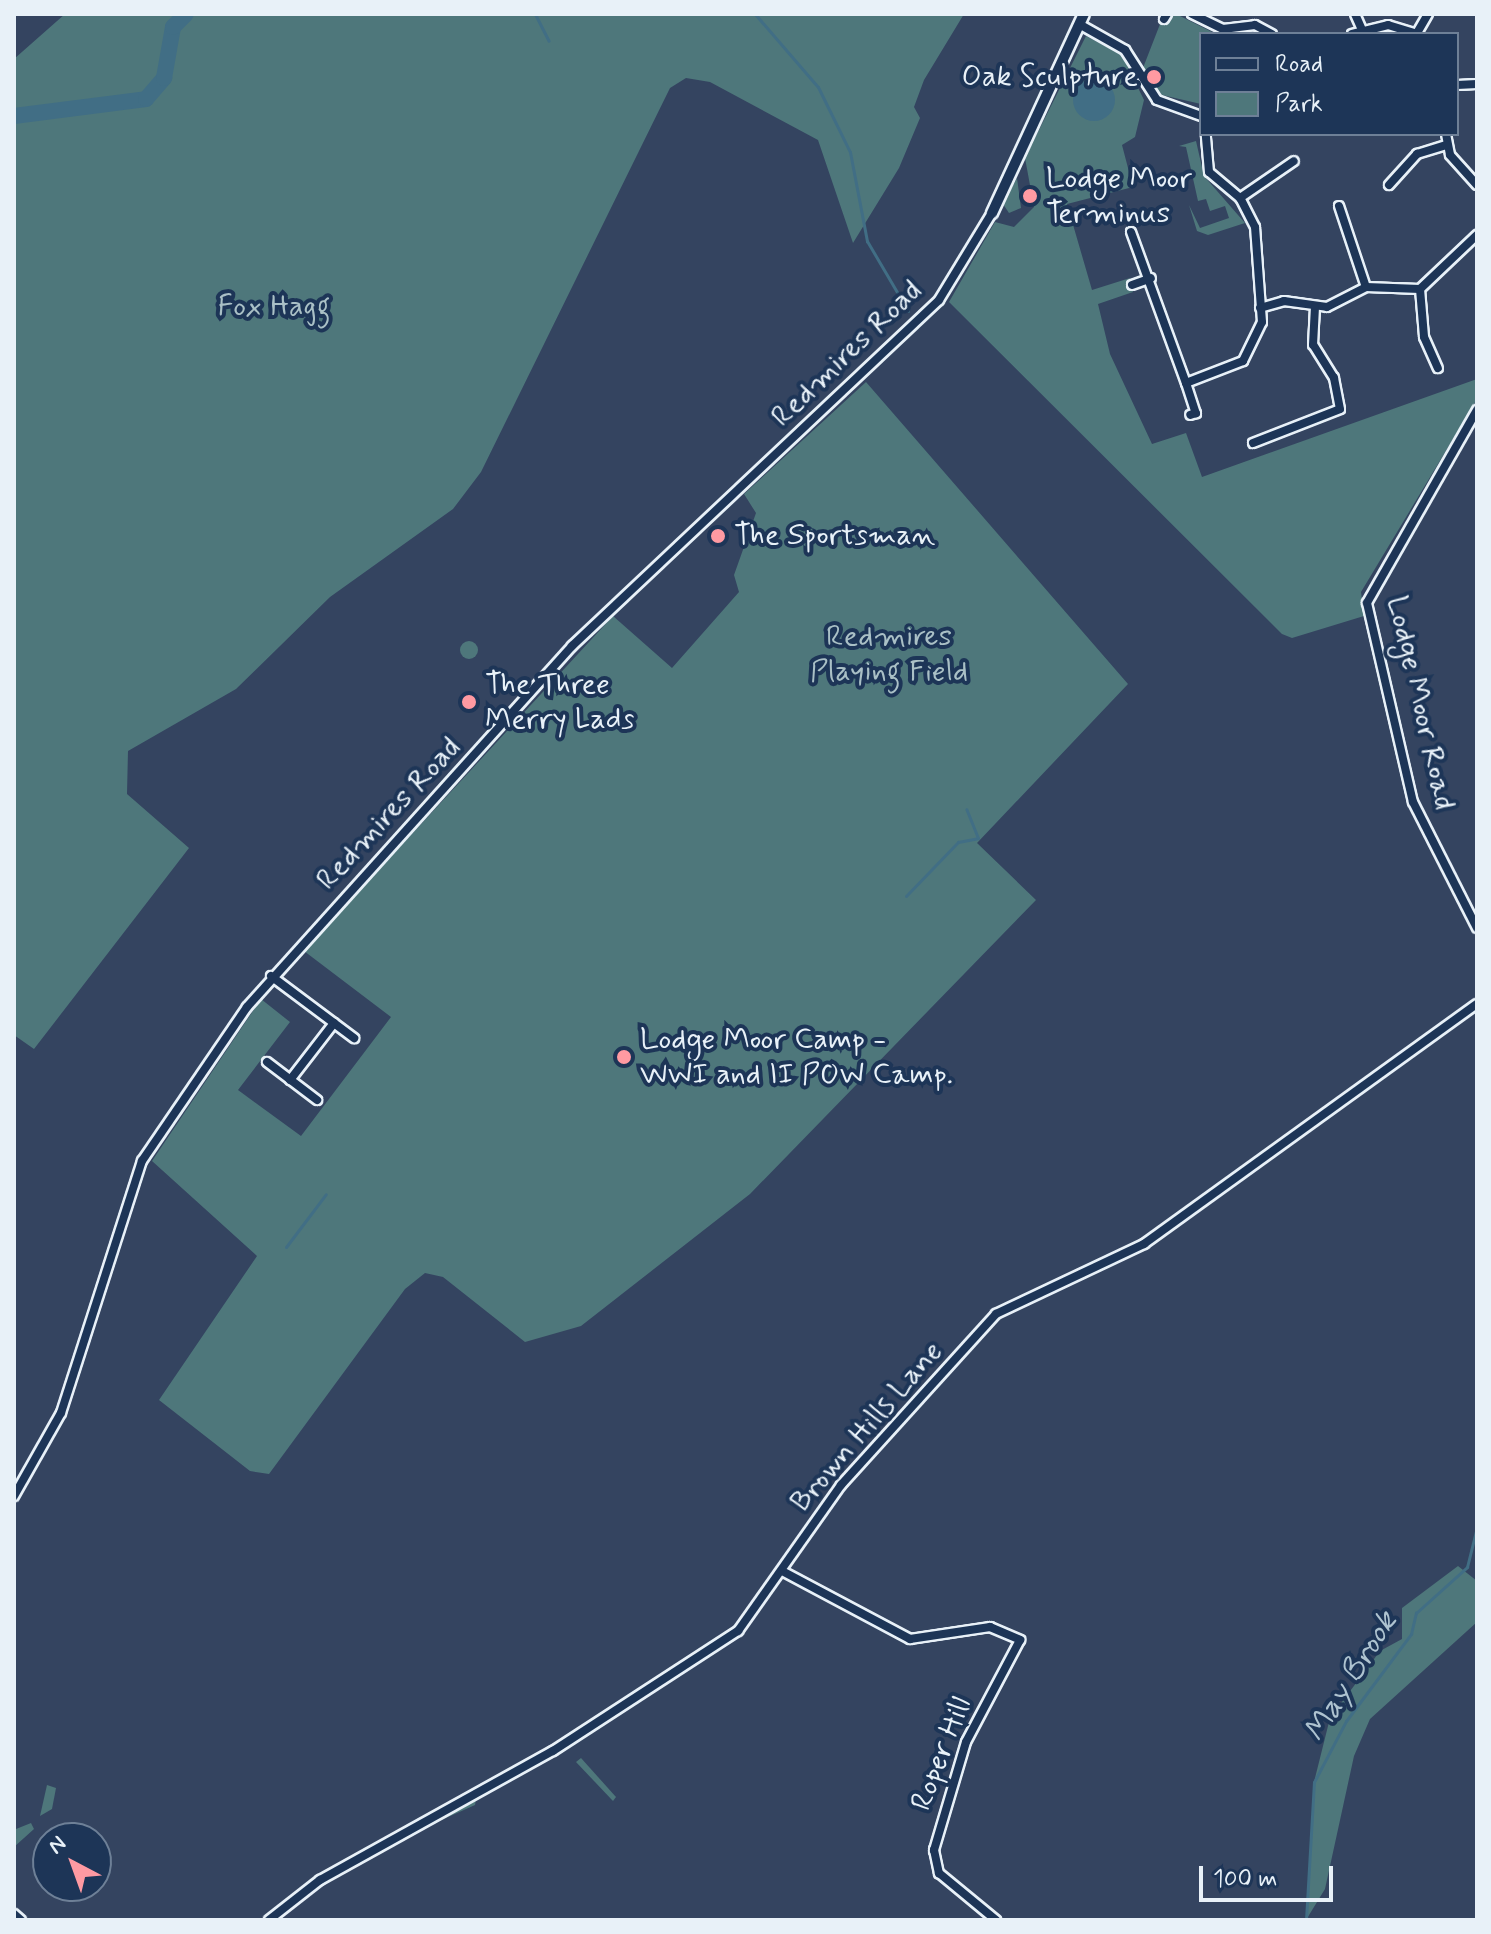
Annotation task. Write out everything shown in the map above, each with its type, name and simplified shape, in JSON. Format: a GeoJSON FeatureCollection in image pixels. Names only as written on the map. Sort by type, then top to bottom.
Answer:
{"type":"FeatureCollection","features":[{"type":"Feature","properties":{"kind":"street"},"geometry":{"type":"LineString","coordinates":[[1192,14],[1223,29],[1255,25],[1268,32]]}},
{"type":"Feature","properties":{"kind":"street"},"geometry":{"type":"LineString","coordinates":[[1355,14],[1362,30]]}},
{"type":"Feature","properties":{"kind":"street"},"geometry":{"type":"LineString","coordinates":[[1418,32],[1428,14]]}},
{"type":"Feature","properties":{"kind":"street"},"geometry":{"type":"LineString","coordinates":[[1082,19],[1116,41],[1157,100],[1199,115]]}},
{"type":"Feature","properties":{"kind":"street","name":"Redmires Road"},"geometry":{"type":"LineString","coordinates":[[14,1496],[61,1413],[142,1161],[271,976],[572,646],[939,300],[992,213],[1082,19]]}},
{"type":"Feature","properties":{"kind":"street"},"geometry":{"type":"LineString","coordinates":[[1357,32],[1388,25],[1411,32]]}},
{"type":"Feature","properties":{"kind":"street"},"geometry":{"type":"LineString","coordinates":[[1186,383],[1243,361],[1259,336],[1255,227],[1240,198],[1209,172],[1206,136]]}},
{"type":"Feature","properties":{"kind":"street"},"geometry":{"type":"LineString","coordinates":[[1446,136],[1447,145],[1477,185]]}},
{"type":"Feature","properties":{"kind":"street"},"geometry":{"type":"LineString","coordinates":[[1389,185],[1395,167],[1423,150],[1447,145]]}},
{"type":"Feature","properties":{"kind":"street"},"geometry":{"type":"LineString","coordinates":[[1240,198],[1294,161]]}},
{"type":"Feature","properties":{"kind":"street"},"geometry":{"type":"LineString","coordinates":[[1339,206],[1366,287]]}},
{"type":"Feature","properties":{"kind":"street"},"geometry":{"type":"LineString","coordinates":[[1131,232],[1151,278],[1186,383],[1193,414]]}},
{"type":"Feature","properties":{"kind":"street"},"geometry":{"type":"LineString","coordinates":[[1260,308],[1284,301],[1315,307],[1366,287],[1420,289],[1477,235]]}},
{"type":"Feature","properties":{"kind":"street"},"geometry":{"type":"LineString","coordinates":[[1132,285],[1151,278]]}},
{"type":"Feature","properties":{"kind":"street"},"geometry":{"type":"LineString","coordinates":[[1420,289],[1424,337],[1438,368]]}},
{"type":"Feature","properties":{"kind":"street"},"geometry":{"type":"LineString","coordinates":[[1253,443],[1340,409],[1334,378],[1313,345],[1315,307]]}},
{"type":"Feature","properties":{"kind":"street","name":"Lodge Moor Road"},"geometry":{"type":"LineString","coordinates":[[1477,410],[1373,583],[1369,616],[1413,802],[1477,928]]}},
{"type":"Feature","properties":{"kind":"street"},"geometry":{"type":"LineString","coordinates":[[271,976],[354,1038]]}},
{"type":"Feature","properties":{"kind":"street","name":"Brown Hills Lane"},"geometry":{"type":"LineString","coordinates":[[269,1920],[320,1880],[562,1746],[726,1639],[784,1572],[841,1485],[996,1314],[1144,1244],[1477,1004]]}},
{"type":"Feature","properties":{"kind":"street"},"geometry":{"type":"LineString","coordinates":[[290,1080],[334,1023]]}},
{"type":"Feature","properties":{"kind":"street"},"geometry":{"type":"LineString","coordinates":[[267,1062],[317,1100]]}},
{"type":"Feature","properties":{"kind":"street","name":"Roper Hill"},"geometry":{"type":"LineString","coordinates":[[784,1572],[910,1639],[995,1627],[1020,1640],[963,1751],[935,1865],[996,1920]]}},
{"type":"Feature","properties":{"kind":"street"},"geometry":{"type":"LineString","coordinates":[[14,1914],[21,1920]]}},
{"type":"Feature","properties":{"kind":"green space","name":"Fox Hagg"},"geometry":{"type":"Polygon","coordinates":[[[65,14],[964,14],[924,80],[914,107],[920,118],[899,168],[853,243],[818,140],[710,82],[686,78],[670,88],[481,472],[453,509],[330,597],[236,689],[128,751],[127,794],[189,848],[34,1049],[14,1035],[14,59],[65,14]]]}},
{"type":"Feature","properties":{"kind":"green space"},"geometry":{"type":"Polygon","coordinates":[[[1178,15],[1212,32],[1199,32],[1199,104],[1162,95],[1141,73],[1162,19],[1178,15]]]}},
{"type":"Feature","properties":{"kind":"green space"},"geometry":{"type":"Polygon","coordinates":[[[1086,36],[1122,55],[1144,100],[1135,137],[1122,145],[1133,187],[1067,204],[1092,290],[1130,278],[1133,292],[1098,304],[1110,354],[1152,444],[1186,433],[1202,477],[1477,379],[1477,399],[1361,592],[1364,616],[1292,638],[1282,634],[949,302],[995,222],[1014,227],[1034,207],[1025,158],[1086,36]]]}},
{"type":"Feature","properties":{"kind":"green space"},"geometry":{"type":"Polygon","coordinates":[[[1196,141],[1204,176],[1245,223],[1208,235],[1197,231],[1189,205],[1200,228],[1229,218],[1225,206],[1210,211],[1206,199],[1198,201],[1186,147],[1179,146],[1196,141]]]}},
{"type":"Feature","properties":{"kind":"green space"},"geometry":{"type":"Polygon","coordinates":[[[1017,178],[1021,208],[1009,213],[1003,204],[1017,178]]]}},
{"type":"Feature","properties":{"kind":"green space","name":"Redmires Playing Field"},"geometry":{"type":"Polygon","coordinates":[[[866,382],[1128,684],[977,843],[1036,900],[750,1194],[581,1326],[525,1342],[443,1277],[425,1273],[405,1289],[269,1474],[250,1471],[159,1400],[257,1256],[152,1161],[261,999],[290,1022],[238,1090],[301,1136],[391,1017],[304,951],[613,616],[672,668],[739,592],[734,575],[756,513],[744,494],[866,382]]]}},
{"type":"Feature","properties":{"kind":"green space"},"geometry":{"type":"Polygon","coordinates":[[[469,641],[478,650],[469,659],[460,650],[469,641]]]}},
{"type":"Feature","properties":{"kind":"green space"},"geometry":{"type":"Polygon","coordinates":[[[1458,1566],[1477,1581],[1477,1622],[1370,1719],[1354,1756],[1325,1889],[1306,1920],[1314,1782],[1330,1718],[1380,1651],[1402,1639],[1402,1608],[1458,1566]]]}},
{"type":"Feature","properties":{"kind":"green space"},"geometry":{"type":"Polygon","coordinates":[[[581,1758],[616,1797],[613,1801],[576,1762],[581,1758]]]}},
{"type":"Feature","properties":{"kind":"green space"},"geometry":{"type":"Polygon","coordinates":[[[47,1785],[56,1788],[52,1809],[40,1816],[47,1785]]]}},
{"type":"Feature","properties":{"kind":"green space"},"geometry":{"type":"Polygon","coordinates":[[[476,1799],[475,1805],[428,1826],[471,1800],[476,1799]]]}},
{"type":"Feature","properties":{"kind":"green space"},"geometry":{"type":"Polygon","coordinates":[[[16,1802],[16,1829],[31,1823],[32,1831],[14,1847],[16,1802]]]}},
{"type":"Feature","properties":{"kind":"water"},"geometry":{"type":"Polygon","coordinates":[[[1094,79],[1109,85],[1115,100],[1109,115],[1094,121],[1079,115],[1073,100],[1079,85],[1094,79]]]}},
{"type":"Feature","properties":{"kind":"waterway"},"geometry":{"type":"LineString","coordinates":[[14,116],[146,99],[164,78],[173,27],[186,14]]}},
{"type":"Feature","properties":{"kind":"waterway"},"geometry":{"type":"LineString","coordinates":[[535,14],[549,41]]}},
{"type":"Feature","properties":{"kind":"waterway"},"geometry":{"type":"LineString","coordinates":[[755,14],[818,87],[850,152],[867,241],[908,311]]}},
{"type":"Feature","properties":{"kind":"waterway"},"geometry":{"type":"LineString","coordinates":[[906,896],[958,842],[978,838],[966,809]]}},
{"type":"Feature","properties":{"kind":"waterway"},"geometry":{"type":"LineString","coordinates":[[286,1247],[326,1194]]}},
{"type":"Feature","properties":{"kind":"waterway","name":"May Brook"},"geometry":{"type":"LineString","coordinates":[[1306,1920],[1314,1782],[1346,1721],[1411,1634],[1416,1613],[1467,1567],[1477,1527]]}},
{"type":"Feature","properties":{"kind":"place","name":"Oak Sculpture"},"geometry":{"type":"Point","coordinates":[1154,77]}},
{"type":"Feature","properties":{"kind":"place","name":"Lodge Moor Terminus"},"geometry":{"type":"Point","coordinates":[1030,196]}},
{"type":"Feature","properties":{"kind":"place","name":"The Sportsman"},"geometry":{"type":"Point","coordinates":[718,536]}},
{"type":"Feature","properties":{"kind":"place","name":"The Three Merry Lads"},"geometry":{"type":"Point","coordinates":[469,702]}},
{"type":"Feature","properties":{"kind":"place","name":"Lodge Moor Camp - WWI and II POW Camp."},"geometry":{"type":"Point","coordinates":[624,1057]}}]}
